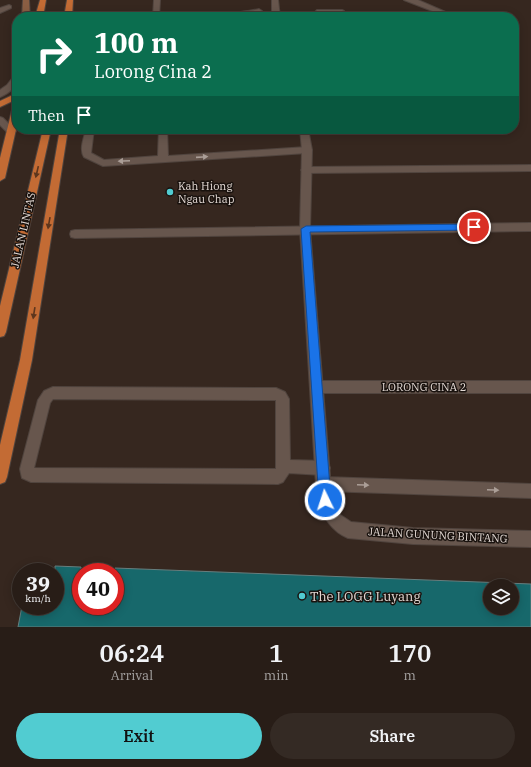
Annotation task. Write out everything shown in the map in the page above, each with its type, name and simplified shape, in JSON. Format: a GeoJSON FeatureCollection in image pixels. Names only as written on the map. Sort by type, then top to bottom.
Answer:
{"type":"FeatureCollection","features":[{"type":"Feature","properties":{"kind":"highway"},"geometry":{"type":"LineString","coordinates":[[40,12],[43,0]]}},
{"type":"Feature","properties":{"kind":"highway"},"geometry":{"type":"LineString","coordinates":[[69,12],[70,0]]}},
{"type":"Feature","properties":{"kind":"highway"},"geometry":{"type":"LineString","coordinates":[[0,104],[12,98]]}},
{"type":"Feature","properties":{"kind":"highway"},"geometry":{"type":"LineString","coordinates":[[0,178],[12,127]]}},
{"type":"Feature","properties":{"kind":"highway","name":"JALAN LINTAS"},"geometry":{"type":"LineString","coordinates":[[0,332],[46,134]]}},
{"type":"Feature","properties":{"kind":"highway"},"geometry":{"type":"LineString","coordinates":[[0,477],[26,360],[63,134]]}},
{"type":"Feature","properties":{"kind":"main road"},"geometry":{"type":"LineString","coordinates":[[26,0],[26,12]]}},
{"type":"Feature","properties":{"kind":"street"},"geometry":{"type":"LineString","coordinates":[[269,12],[275,3]]}},
{"type":"Feature","properties":{"kind":"street"},"geometry":{"type":"LineString","coordinates":[[0,11],[9,7]]}},
{"type":"Feature","properties":{"kind":"street"},"geometry":{"type":"LineString","coordinates":[[0,94],[12,84]]}},
{"type":"Feature","properties":{"kind":"street"},"geometry":{"type":"LineString","coordinates":[[0,120],[11,131]]}},
{"type":"Feature","properties":{"kind":"street"},"geometry":{"type":"LineString","coordinates":[[89,134],[86,150],[87,154],[102,163],[307,150]]}},
{"type":"Feature","properties":{"kind":"street"},"geometry":{"type":"LineString","coordinates":[[163,134],[163,159]]}},
{"type":"Feature","properties":{"kind":"street","name":"JALAN GUNUNG BINTANG"},"geometry":{"type":"LineString","coordinates":[[305,134],[307,150],[306,229],[325,500],[334,518],[348,530],[413,536],[531,539]]}},
{"type":"Feature","properties":{"kind":"street"},"geometry":{"type":"LineString","coordinates":[[306,170],[531,168]]}},
{"type":"Feature","properties":{"kind":"street"},"geometry":{"type":"LineString","coordinates":[[75,234],[306,229],[531,227]]}},
{"type":"Feature","properties":{"kind":"street","name":"LORONG CINA 2"},"geometry":{"type":"LineString","coordinates":[[317,387],[531,387]]}},
{"type":"Feature","properties":{"kind":"lane"},"geometry":{"type":"LineString","coordinates":[[156,12],[157,0]]}},
{"type":"Feature","properties":{"kind":"lane"},"geometry":{"type":"LineString","coordinates":[[407,0],[415,1],[442,12]]}},
{"type":"Feature","properties":{"kind":"lane"},"geometry":{"type":"LineString","coordinates":[[246,12],[258,8],[261,12]]}},
{"type":"Feature","properties":{"kind":"lane"},"geometry":{"type":"LineString","coordinates":[[317,12],[342,12]]}},
{"type":"Feature","properties":{"kind":"lane"},"geometry":{"type":"LineString","coordinates":[[53,393],[276,394],[281,396],[283,399],[283,466],[283,472],[281,476],[278,477],[31,475],[27,473],[26,469],[44,400],[48,395],[53,393]]}},
{"type":"Feature","properties":{"kind":"lane"},"geometry":{"type":"LineString","coordinates":[[283,466],[323,468]]}},
{"type":"Feature","properties":{"kind":"lane"},"geometry":{"type":"LineString","coordinates":[[324,484],[531,491]]}},
{"type":"Feature","properties":{"kind":"building","name":"The LOGG Luyang"},"geometry":{"type":"Polygon","coordinates":[[[64,566],[72,567],[72,615],[124,615],[124,568],[483,582],[483,615],[519,615],[519,584],[531,584],[531,627],[18,627],[20,615],[64,615],[64,566]]]}},
{"type":"Feature","properties":{"kind":"place","name":"Kah Hiong Ngau Chap"},"geometry":{"type":"Point","coordinates":[170,192]}},
{"type":"Feature","properties":{"kind":"place","name":"The LOGG Luyang"},"geometry":{"type":"Point","coordinates":[302,596]}},
{"type":"Feature","properties":{"kind":"route"},"geometry":{"type":"LineString","coordinates":[[325,500],[306,229],[474,227]]}}]}
